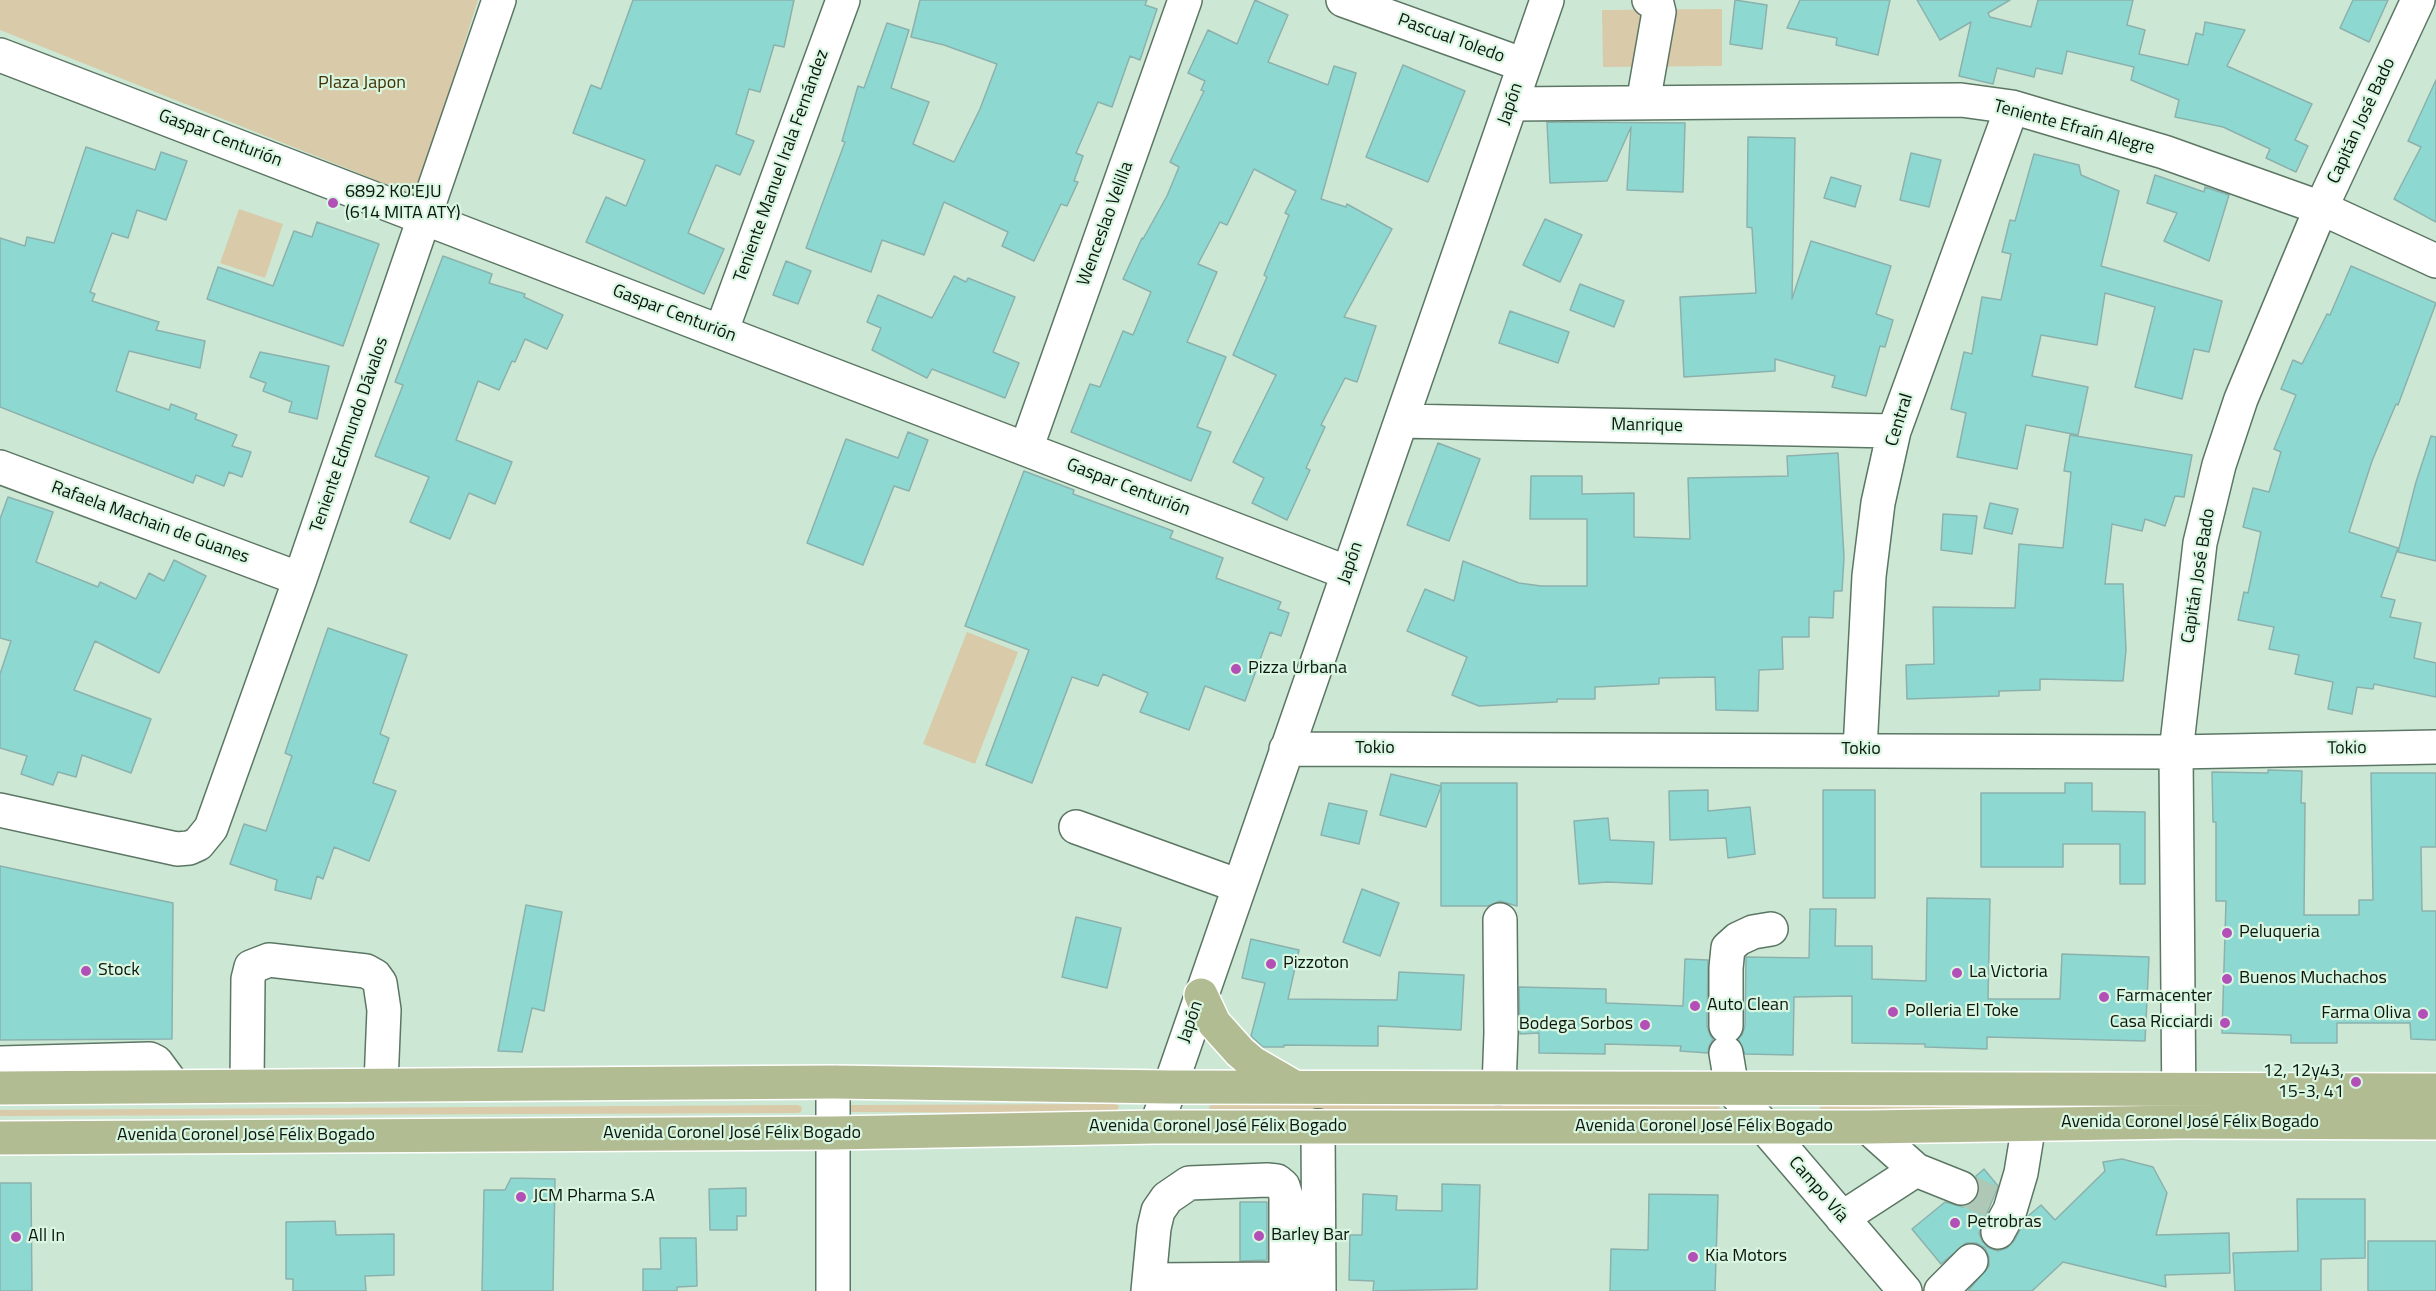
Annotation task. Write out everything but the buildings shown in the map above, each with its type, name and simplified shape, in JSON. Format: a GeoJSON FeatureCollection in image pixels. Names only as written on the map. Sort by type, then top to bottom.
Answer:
{"type":"FeatureCollection","features":[{"type":"Feature","properties":{"kind":"main road"},"geometry":{"type":"LineString","coordinates":[[1201,995],[1214,1023],[1240,1052],[1253,1063],[1293,1086]]}},
{"type":"Feature","properties":{"kind":"main road","name":"Avenida Coronel José Félix Bogado"},"geometry":{"type":"LineString","coordinates":[[0,1088],[833,1082],[1169,1087],[2436,1090]]}},
{"type":"Feature","properties":{"kind":"main road","name":"Avenida Coronel José Félix Bogado"},"geometry":{"type":"LineString","coordinates":[[0,1138],[833,1133],[1318,1126],[1868,1127],[2179,1122],[2436,1123]]}},
{"type":"Feature","properties":{"kind":"street","name":"Teniente Edmundo Dávalos"},"geometry":{"type":"LineString","coordinates":[[0,810],[177,849],[189,848],[198,844],[211,828],[300,579],[499,0]]}},
{"type":"Feature","properties":{"kind":"street","name":"Teniente Manuel Irala Fernández"},"geometry":{"type":"LineString","coordinates":[[721,332],[843,0]]}},
{"type":"Feature","properties":{"kind":"street","name":"Wenceslao Velilla"},"geometry":{"type":"LineString","coordinates":[[1026,449],[1185,0]]}},
{"type":"Feature","properties":{"kind":"street","name":"Pascual Toledo"},"geometry":{"type":"LineString","coordinates":[[1343,0],[1524,65]]}},
{"type":"Feature","properties":{"kind":"street","name":"Japón"},"geometry":{"type":"LineString","coordinates":[[1156,1127],[1547,0]]}},
{"type":"Feature","properties":{"kind":"street"},"geometry":{"type":"LineString","coordinates":[[1643,103],[1659,12],[1657,4],[1649,0]]}},
{"type":"Feature","properties":{"kind":"street","name":"Capitán José Bado"},"geometry":{"type":"LineString","coordinates":[[2179,1122],[2176,752],[2200,543],[2219,465],[2241,399],[2321,208],[2418,0]]}},
{"type":"Feature","properties":{"kind":"street","name":"Gaspar Centurión"},"geometry":{"type":"LineString","coordinates":[[0,55],[1348,573]]}},
{"type":"Feature","properties":{"kind":"street","name":"Teniente Efraín Alegre"},"geometry":{"type":"LineString","coordinates":[[1511,104],[1961,100],[2012,107],[2164,153],[2321,208],[2436,261]]}},
{"type":"Feature","properties":{"kind":"street","name":"Central"},"geometry":{"type":"LineString","coordinates":[[1860,750],[1869,576],[1878,503],[1894,431],[2012,107]]}},
{"type":"Feature","properties":{"kind":"street","name":"Manrique"},"geometry":{"type":"LineString","coordinates":[[1401,421],[1894,431]]}},
{"type":"Feature","properties":{"kind":"street","name":"Rafaela Machain de Guanes"},"geometry":{"type":"LineString","coordinates":[[0,467],[300,579]]}},
{"type":"Feature","properties":{"kind":"street","name":"Tokio"},"geometry":{"type":"LineString","coordinates":[[1286,749],[2176,752],[2436,747]]}},
{"type":"Feature","properties":{"kind":"street"},"geometry":{"type":"LineString","coordinates":[[1076,827],[1239,886]]}},
{"type":"Feature","properties":{"kind":"street"},"geometry":{"type":"LineString","coordinates":[[1499,1088],[1502,1033],[1500,920]]}},
{"type":"Feature","properties":{"kind":"street"},"geometry":{"type":"LineString","coordinates":[[1732,1089],[1726,1040],[1728,948],[1738,939],[1753,932],[1771,929]]}},
{"type":"Feature","properties":{"kind":"street"},"geometry":{"type":"LineString","coordinates":[[247,1085],[248,979],[251,967],[269,960],[366,971],[375,976],[380,983],[384,1010],[381,1084]]}},
{"type":"Feature","properties":{"kind":"street"},"geometry":{"type":"LineString","coordinates":[[0,1063],[150,1059],[156,1062],[173,1085]]}},
{"type":"Feature","properties":{"kind":"street"},"geometry":{"type":"LineString","coordinates":[[833,1082],[833,1291]]}},
{"type":"Feature","properties":{"kind":"street","name":"Campo Vía"},"geometry":{"type":"LineString","coordinates":[[1732,1089],[1905,1291]]}},
{"type":"Feature","properties":{"kind":"street"},"geometry":{"type":"LineString","coordinates":[[2002,1216],[2021,1173],[2029,1124]]}},
{"type":"Feature","properties":{"kind":"street"},"geometry":{"type":"LineString","coordinates":[[1318,1126],[1319,1291]]}},
{"type":"Feature","properties":{"kind":"street"},"geometry":{"type":"LineString","coordinates":[[1868,1127],[1916,1170],[1961,1188]]}},
{"type":"Feature","properties":{"kind":"street"},"geometry":{"type":"LineString","coordinates":[[1842,1218],[1916,1170]]}},
{"type":"Feature","properties":{"kind":"street"},"geometry":{"type":"LineString","coordinates":[[1233,1180],[1276,1181],[1283,1186],[1286,1196],[1286,1285],[1149,1285],[1154,1228],[1158,1211],[1167,1198],[1189,1183],[1233,1180]]}},
{"type":"Feature","properties":{"kind":"street"},"geometry":{"type":"LineString","coordinates":[[1941,1291],[1971,1261]]}},
{"type":"Feature","properties":{"kind":"green space","name":"Plaza Japon"},"geometry":{"type":"Polygon","coordinates":[[[0,0],[478,0],[416,196],[0,30],[0,0]]]}},
{"type":"Feature","properties":{"kind":"green space"},"geometry":{"type":"Polygon","coordinates":[[[1722,9],[1722,66],[1603,67],[1602,10],[1722,9]]]}},
{"type":"Feature","properties":{"kind":"green space"},"geometry":{"type":"Polygon","coordinates":[[[239,209],[283,224],[265,278],[220,263],[239,209]]]}},
{"type":"Feature","properties":{"kind":"green space"},"geometry":{"type":"Polygon","coordinates":[[[967,632],[1018,652],[975,764],[923,744],[967,632]]]}},
{"type":"Feature","properties":{"kind":"green space"},"geometry":{"type":"Polygon","coordinates":[[[1716,1102],[1720,1105],[1719,1111],[1210,1111],[1209,1107],[1212,1104],[1716,1102]]]}},
{"type":"Feature","properties":{"kind":"green space"},"geometry":{"type":"Polygon","coordinates":[[[1116,1104],[1119,1106],[1116,1113],[849,1112],[849,1105],[1116,1104]]]}},
{"type":"Feature","properties":{"kind":"green space"},"geometry":{"type":"Polygon","coordinates":[[[798,1105],[802,1107],[801,1112],[798,1113],[0,1116],[0,1110],[798,1105]]]}},
{"type":"Feature","properties":{"kind":"green space"},"geometry":{"type":"Polygon","coordinates":[[[1821,1105],[2149,1106],[2148,1110],[1819,1111],[1821,1105]]]}},
{"type":"Feature","properties":{"kind":"tunnel"},"geometry":{"type":"LineString","coordinates":[[1961,1188],[1999,1205]]}},
{"type":"Feature","properties":{"kind":"place","name":"6892 KO'EJU (614 MITA ATY)"},"geometry":{"type":"Point","coordinates":[333,203]}},
{"type":"Feature","properties":{"kind":"place","name":"Pizza Urbana"},"geometry":{"type":"Point","coordinates":[1236,669]}},
{"type":"Feature","properties":{"kind":"place","name":"Peluqueria"},"geometry":{"type":"Point","coordinates":[2227,933]}},
{"type":"Feature","properties":{"kind":"place","name":"Pizzoton"},"geometry":{"type":"Point","coordinates":[1271,964]}},
{"type":"Feature","properties":{"kind":"place","name":"Stock"},"geometry":{"type":"Point","coordinates":[86,971]}},
{"type":"Feature","properties":{"kind":"place","name":"La Victoria"},"geometry":{"type":"Point","coordinates":[1957,973]}},
{"type":"Feature","properties":{"kind":"place","name":"Buenos Muchachos"},"geometry":{"type":"Point","coordinates":[2227,979]}},
{"type":"Feature","properties":{"kind":"place","name":"Farmacenter"},"geometry":{"type":"Point","coordinates":[2104,997]}},
{"type":"Feature","properties":{"kind":"place","name":"Auto Clean"},"geometry":{"type":"Point","coordinates":[1695,1006]}},
{"type":"Feature","properties":{"kind":"place","name":"Polleria El Toke"},"geometry":{"type":"Point","coordinates":[1893,1012]}},
{"type":"Feature","properties":{"kind":"place","name":"Farma Oliva"},"geometry":{"type":"Point","coordinates":[2423,1014]}},
{"type":"Feature","properties":{"kind":"place","name":"Casa Ricciardi"},"geometry":{"type":"Point","coordinates":[2225,1023]}},
{"type":"Feature","properties":{"kind":"place","name":"Bodega Sorbos"},"geometry":{"type":"Point","coordinates":[1645,1025]}},
{"type":"Feature","properties":{"kind":"place","name":"12, 12y43, 15-3, 41"},"geometry":{"type":"Point","coordinates":[2356,1082]}},
{"type":"Feature","properties":{"kind":"place","name":"JCM Pharma S.A"},"geometry":{"type":"Point","coordinates":[521,1197]}},
{"type":"Feature","properties":{"kind":"place","name":"Petrobras"},"geometry":{"type":"Point","coordinates":[1955,1223]}},
{"type":"Feature","properties":{"kind":"place","name":"Barley Bar"},"geometry":{"type":"Point","coordinates":[1259,1236]}},
{"type":"Feature","properties":{"kind":"place","name":"All In"},"geometry":{"type":"Point","coordinates":[16,1237]}},
{"type":"Feature","properties":{"kind":"place","name":"Kia Motors"},"geometry":{"type":"Point","coordinates":[1693,1257]}}]}
